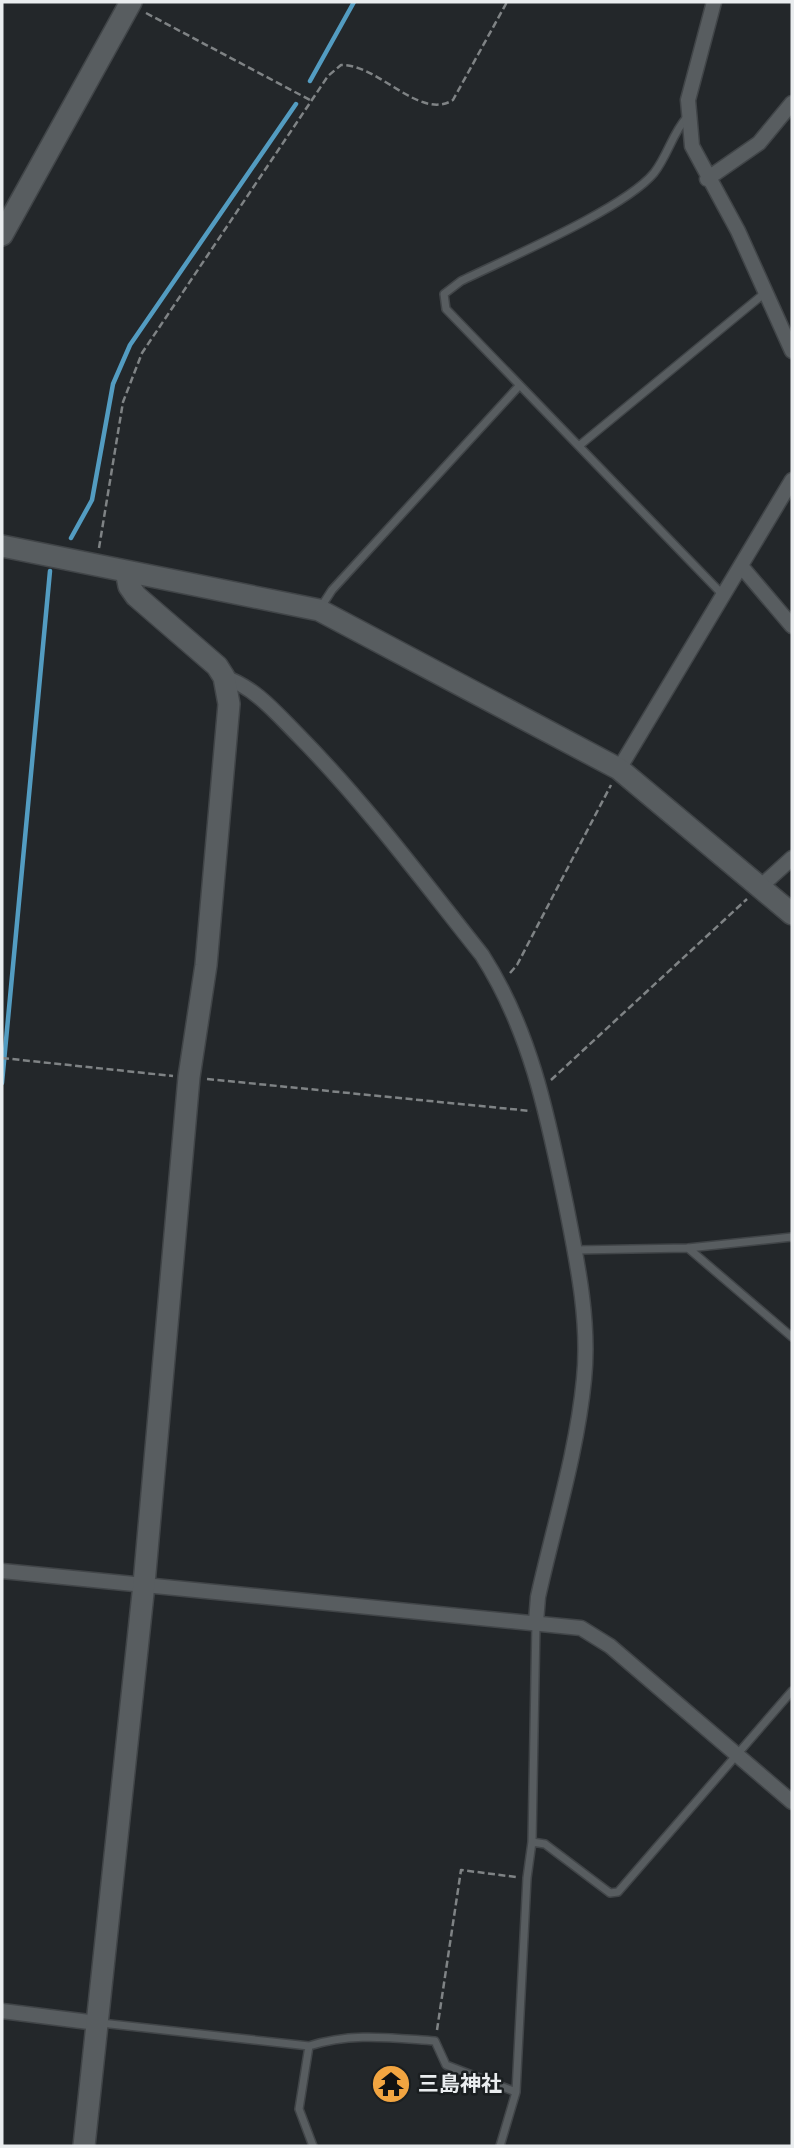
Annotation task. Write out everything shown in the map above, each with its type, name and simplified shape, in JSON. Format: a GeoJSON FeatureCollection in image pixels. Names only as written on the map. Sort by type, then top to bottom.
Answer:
{"type":"FeatureCollection","features":[{"type":"Feature","properties":{"kind":"street"},"geometry":{"type":"LineString","coordinates":[[2,235],[129,2]]}},
{"type":"Feature","properties":{"kind":"street"},"geometry":{"type":"LineString","coordinates":[[714,2],[688,100],[692,146],[707,179],[738,231],[792,351]]}},
{"type":"Feature","properties":{"kind":"street"},"geometry":{"type":"LineString","coordinates":[[707,179],[759,143],[792,103]]}},
{"type":"Feature","properties":{"kind":"street"},"geometry":{"type":"LineString","coordinates":[[619,769],[792,480]]}},
{"type":"Feature","properties":{"kind":"street"},"geometry":{"type":"LineString","coordinates":[[2,546],[319,610],[619,769],[792,914]]}},
{"type":"Feature","properties":{"kind":"street"},"geometry":{"type":"LineString","coordinates":[[741,566],[792,626]]}},
{"type":"Feature","properties":{"kind":"street"},"geometry":{"type":"LineString","coordinates":[[85,2146],[144,1584],[189,1077],[206,965],[229,704],[224,677],[217,666],[136,596],[129,586],[126,571]]}},
{"type":"Feature","properties":{"kind":"street"},"geometry":{"type":"LineString","coordinates":[[224,677],[237,682],[265,701],[326,763],[482,955],[500,983],[523,1034],[545,1110],[575,1250],[584,1318],[584,1376],[578,1424],[538,1597],[536,1622]]}},
{"type":"Feature","properties":{"kind":"street"},"geometry":{"type":"LineString","coordinates":[[759,888],[792,858]]}},
{"type":"Feature","properties":{"kind":"street"},"geometry":{"type":"LineString","coordinates":[[2,1571],[581,1628],[602,1640],[792,1802]]}},
{"type":"Feature","properties":{"kind":"street"},"geometry":{"type":"LineString","coordinates":[[2,2011],[97,2023]]}},
{"type":"Feature","properties":{"kind":"lane"},"geometry":{"type":"LineString","coordinates":[[688,117],[677,128],[653,174],[633,190],[609,207],[461,281],[444,294],[446,309],[723,595]]}},
{"type":"Feature","properties":{"kind":"lane"},"geometry":{"type":"LineString","coordinates":[[580,445],[767,292]]}},
{"type":"Feature","properties":{"kind":"lane"},"geometry":{"type":"LineString","coordinates":[[319,610],[332,590],[519,386]]}},
{"type":"Feature","properties":{"kind":"lane"},"geometry":{"type":"LineString","coordinates":[[575,1250],[688,1248],[792,1237]]}},
{"type":"Feature","properties":{"kind":"lane"},"geometry":{"type":"LineString","coordinates":[[688,1248],[792,1338]]}},
{"type":"Feature","properties":{"kind":"lane"},"geometry":{"type":"LineString","coordinates":[[500,2146],[516,2092],[527,1878],[532,1842],[536,1622]]}},
{"type":"Feature","properties":{"kind":"lane"},"geometry":{"type":"LineString","coordinates":[[532,1842],[545,1844],[610,1893],[618,1892],[792,1691]]}},
{"type":"Feature","properties":{"kind":"lane"},"geometry":{"type":"LineString","coordinates":[[97,2023],[309,2046],[336,2037],[366,2035],[435,2041],[446,2065],[516,2092]]}},
{"type":"Feature","properties":{"kind":"lane"},"geometry":{"type":"LineString","coordinates":[[309,2046],[299,2109],[313,2146]]}},
{"type":"Feature","properties":{"kind":"path"},"geometry":{"type":"LineString","coordinates":[[129,2],[310,100]]}},
{"type":"Feature","properties":{"kind":"path"},"geometry":{"type":"LineString","coordinates":[[96,564],[123,402],[142,353],[310,100],[334,69],[349,65],[360,66],[418,100],[432,106],[444,106],[453,100],[508,2]]}},
{"type":"Feature","properties":{"kind":"path"},"geometry":{"type":"LineString","coordinates":[[500,983],[517,965],[619,769]]}},
{"type":"Feature","properties":{"kind":"path"},"geometry":{"type":"LineString","coordinates":[[539,1088],[564,1072],[759,888]]}},
{"type":"Feature","properties":{"kind":"path"},"geometry":{"type":"LineString","coordinates":[[2,1058],[512,1110],[545,1110]]}},
{"type":"Feature","properties":{"kind":"path"},"geometry":{"type":"LineString","coordinates":[[435,2041],[461,1870],[527,1878]]}},
{"type":"Feature","properties":{"kind":"waterway"},"geometry":{"type":"LineString","coordinates":[[310,81],[354,2]]}},
{"type":"Feature","properties":{"kind":"waterway"},"geometry":{"type":"LineString","coordinates":[[71,538],[92,500],[113,384],[130,345],[296,104]]}},
{"type":"Feature","properties":{"kind":"waterway"},"geometry":{"type":"LineString","coordinates":[[2,1083],[50,571]]}},
{"type":"Feature","properties":{"kind":"place","name":"三島神社"},"geometry":{"type":"Point","coordinates":[391,2084]}}]}
